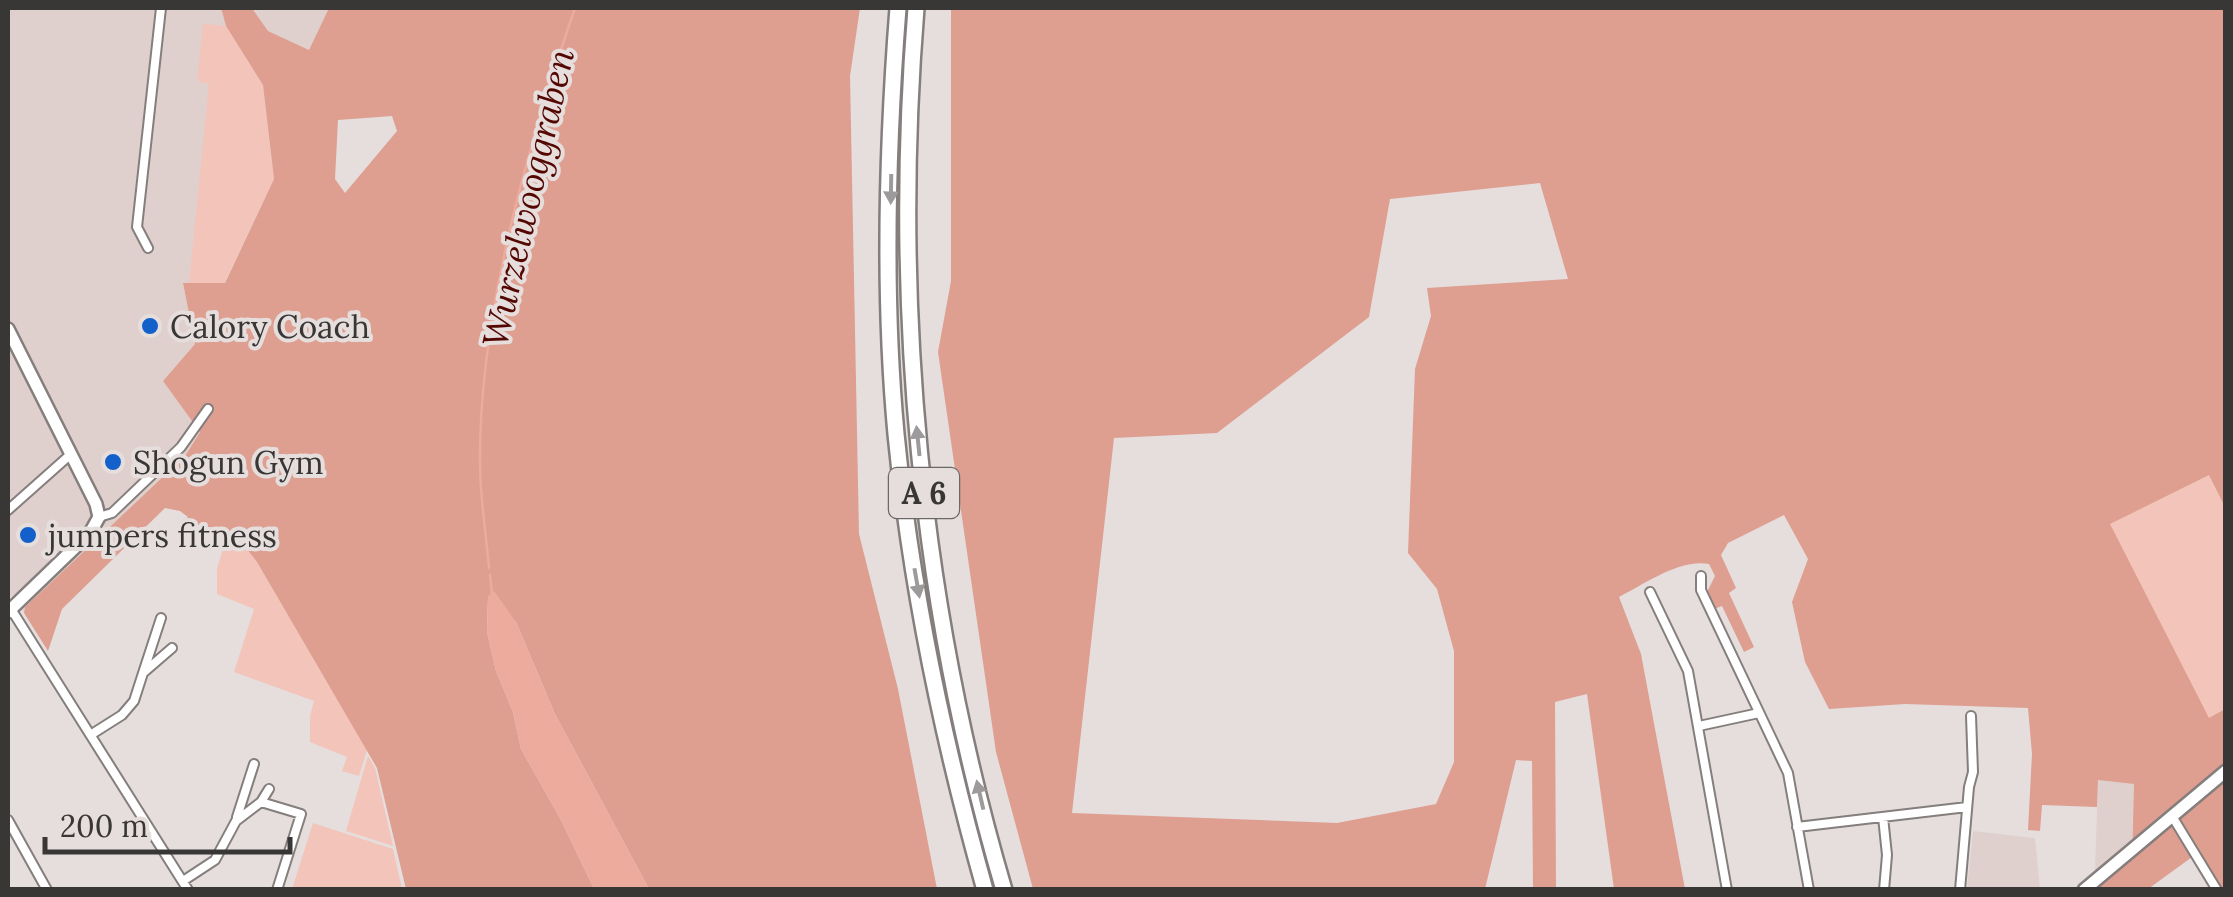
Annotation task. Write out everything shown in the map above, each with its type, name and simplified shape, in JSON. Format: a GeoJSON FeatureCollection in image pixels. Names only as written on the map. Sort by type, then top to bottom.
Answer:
{"type":"FeatureCollection","features":[{"type":"Feature","properties":{"kind":"highway","name":"A 6"},"geometry":{"type":"LineString","coordinates":[[898,8],[893,92],[891,353],[903,496],[930,662],[985,890]]}},
{"type":"Feature","properties":{"kind":"highway","name":"A 6"},"geometry":{"type":"LineString","coordinates":[[916,8],[908,236],[911,352],[923,488],[950,658],[1004,890]]}},
{"type":"Feature","properties":{"kind":"street"},"geometry":{"type":"LineString","coordinates":[[148,248],[137,228],[161,8]]}},
{"type":"Feature","properties":{"kind":"street"},"geometry":{"type":"LineString","coordinates":[[8,330],[99,517]]}},
{"type":"Feature","properties":{"kind":"street"},"geometry":{"type":"LineString","coordinates":[[208,409],[181,447],[112,513],[99,517],[90,534],[9,611],[186,885],[215,860],[236,822],[254,764]]}},
{"type":"Feature","properties":{"kind":"street"},"geometry":{"type":"LineString","coordinates":[[8,510],[70,454]]}},
{"type":"Feature","properties":{"kind":"street"},"geometry":{"type":"LineString","coordinates":[[1700,576],[1701,590],[1788,774],[1809,890]]}},
{"type":"Feature","properties":{"kind":"street"},"geometry":{"type":"LineString","coordinates":[[1650,592],[1688,671],[1727,890]]}},
{"type":"Feature","properties":{"kind":"street"},"geometry":{"type":"LineString","coordinates":[[92,734],[122,715],[134,701],[160,618]]}},
{"type":"Feature","properties":{"kind":"street"},"geometry":{"type":"LineString","coordinates":[[143,673],[172,648]]}},
{"type":"Feature","properties":{"kind":"street"},"geometry":{"type":"LineString","coordinates":[[1699,726],[1759,712]]}},
{"type":"Feature","properties":{"kind":"street"},"geometry":{"type":"LineString","coordinates":[[1960,890],[1974,772],[1971,716]]}},
{"type":"Feature","properties":{"kind":"street"},"geometry":{"type":"LineString","coordinates":[[2084,890],[2226,771]]}},
{"type":"Feature","properties":{"kind":"street"},"geometry":{"type":"LineString","coordinates":[[236,822],[269,789]]}},
{"type":"Feature","properties":{"kind":"street"},"geometry":{"type":"LineString","coordinates":[[260,802],[301,814],[277,890]]}},
{"type":"Feature","properties":{"kind":"street"},"geometry":{"type":"LineString","coordinates":[[1798,827],[1968,808]]}},
{"type":"Feature","properties":{"kind":"street"},"geometry":{"type":"LineString","coordinates":[[2172,816],[2217,890]]}},
{"type":"Feature","properties":{"kind":"street"},"geometry":{"type":"LineString","coordinates":[[1883,817],[1887,855],[1884,890]]}},
{"type":"Feature","properties":{"kind":"street"},"geometry":{"type":"LineString","coordinates":[[8,820],[47,890]]}},
{"type":"Feature","properties":{"kind":"shaded area"},"geometry":{"type":"Polygon","coordinates":[[[8,8],[221,8],[226,26],[263,85],[224,284],[183,284],[195,344],[163,381],[200,431],[185,456],[25,607],[24,613],[13,594],[8,599],[8,8]]]}},
{"type":"Feature","properties":{"kind":"shaded area"},"geometry":{"type":"Polygon","coordinates":[[[221,8],[252,8],[268,31],[309,50],[329,8],[860,8],[850,76],[859,534],[898,689],[937,889],[649,889],[555,714],[516,622],[488,596],[487,632],[521,749],[594,889],[406,889],[377,768],[257,562],[240,540],[184,520],[188,517],[180,511],[165,508],[62,609],[48,651],[24,613],[25,607],[185,456],[200,432],[163,381],[195,344],[183,283],[225,283],[274,179],[263,85],[226,26],[221,8]],[[392,116],[338,120],[335,179],[345,193],[397,131],[392,116]]]}},
{"type":"Feature","properties":{"kind":"shaded area"},"geometry":{"type":"Polygon","coordinates":[[[252,8],[329,8],[309,50],[268,31],[252,8]]]}},
{"type":"Feature","properties":{"kind":"shaded area"},"geometry":{"type":"Polygon","coordinates":[[[951,8],[2225,8],[2225,507],[2209,475],[2110,524],[2209,718],[2225,709],[2225,889],[2199,852],[2148,889],[2093,889],[2132,858],[2134,784],[2098,780],[2097,807],[2042,805],[2040,831],[2028,830],[2032,754],[2028,708],[1905,704],[1829,709],[1805,662],[1792,602],[1808,559],[1784,515],[1728,543],[1721,555],[1736,588],[1729,593],[1754,647],[1744,652],[1722,606],[1714,609],[1707,592],[1715,576],[1709,564],[1674,569],[1619,597],[1641,654],[1685,889],[1614,889],[1587,694],[1555,702],[1556,889],[1533,889],[1532,761],[1516,760],[1485,889],[1033,889],[996,752],[938,352],[951,281],[951,8]],[[1540,183],[1390,199],[1369,317],[1217,433],[1114,438],[1072,813],[1337,823],[1436,804],[1454,762],[1454,651],[1437,589],[1408,553],[1415,369],[1431,316],[1427,288],[1568,279],[1540,183]]]}},
{"type":"Feature","properties":{"kind":"shaded area"},"geometry":{"type":"Polygon","coordinates":[[[203,24],[226,26],[263,85],[274,179],[224,284],[189,283],[209,84],[197,81],[203,24]]]}},
{"type":"Feature","properties":{"kind":"shaded area"},"geometry":{"type":"Polygon","coordinates":[[[2209,474],[2226,507],[2225,709],[2209,719],[2109,524],[2209,474]]]}},
{"type":"Feature","properties":{"kind":"shaded area"},"geometry":{"type":"Polygon","coordinates":[[[227,534],[241,540],[257,562],[367,750],[359,776],[342,771],[347,757],[310,742],[314,701],[234,672],[254,609],[217,594],[217,569],[227,534]]]}},
{"type":"Feature","properties":{"kind":"shaded area"},"geometry":{"type":"Polygon","coordinates":[[[494,591],[516,622],[555,714],[649,889],[594,889],[521,749],[487,632],[488,596],[494,591]]]}},
{"type":"Feature","properties":{"kind":"shaded area"},"geometry":{"type":"Polygon","coordinates":[[[368,756],[375,768],[393,846],[346,831],[368,756]]]}},
{"type":"Feature","properties":{"kind":"shaded area"},"geometry":{"type":"Polygon","coordinates":[[[2098,780],[2134,784],[2132,842],[2095,871],[2098,780]]]}},
{"type":"Feature","properties":{"kind":"shaded area"},"geometry":{"type":"Polygon","coordinates":[[[313,823],[393,849],[402,889],[292,889],[313,823]]]}},
{"type":"Feature","properties":{"kind":"shaded area"},"geometry":{"type":"Polygon","coordinates":[[[1973,831],[2035,838],[2040,889],[1967,889],[1973,831]]]}},
{"type":"Feature","properties":{"kind":"waterway","name":"Wurzelwooggraben"},"geometry":{"type":"LineString","coordinates":[[489,568],[480,462],[488,348],[509,231],[575,8]]}},
{"type":"Feature","properties":{"kind":"waterway"},"geometry":{"type":"LineString","coordinates":[[490,575],[492,593]]}},
{"type":"Feature","properties":{"kind":"place","name":"Calory Coach"},"geometry":{"type":"Point","coordinates":[150,326]}},
{"type":"Feature","properties":{"kind":"place","name":"Shogun Gym"},"geometry":{"type":"Point","coordinates":[113,462]}},
{"type":"Feature","properties":{"kind":"place","name":"jumpers fitness"},"geometry":{"type":"Point","coordinates":[28,535]}}]}
